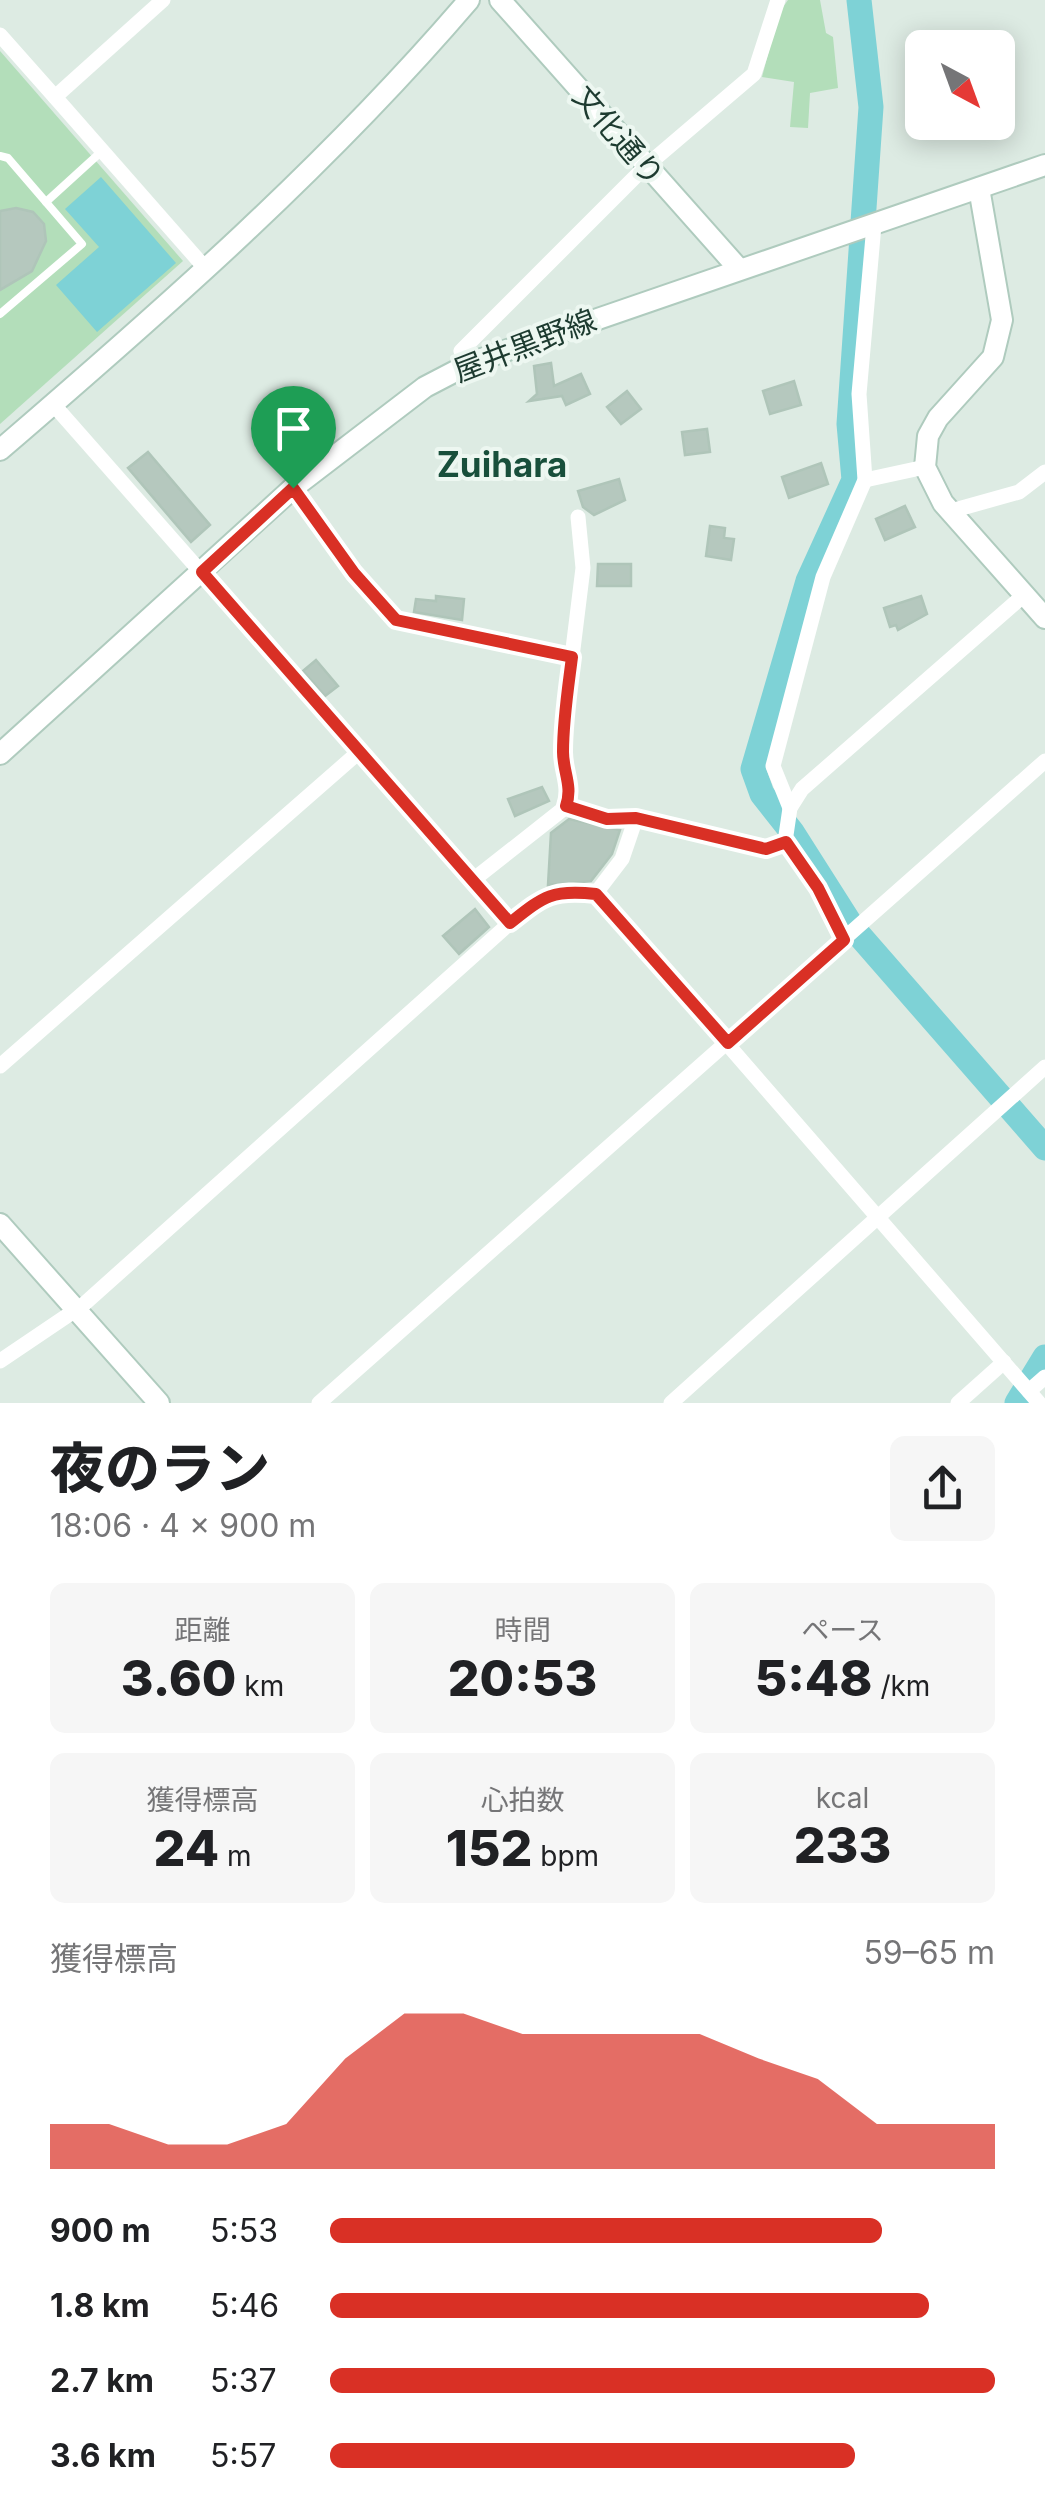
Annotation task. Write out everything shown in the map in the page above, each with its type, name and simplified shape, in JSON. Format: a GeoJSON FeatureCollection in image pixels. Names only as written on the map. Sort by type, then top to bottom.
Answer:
{"type":"FeatureCollection","features":[{"type":"Feature","properties":{"kind":"street"},"geometry":{"type":"LineString","coordinates":[[55,96],[163,0]]}},
{"type":"Feature","properties":{"kind":"street"},"geometry":{"type":"LineString","coordinates":[[0,450],[206,270],[325,157],[469,0]]}},
{"type":"Feature","properties":{"kind":"street","name":"文化通り"},"geometry":{"type":"LineString","coordinates":[[500,0],[740,270]]}},
{"type":"Feature","properties":{"kind":"street"},"geometry":{"type":"LineString","coordinates":[[468,364],[461,351],[645,167],[754,74],[778,0]]}},
{"type":"Feature","properties":{"kind":"street"},"geometry":{"type":"LineString","coordinates":[[0,35],[206,270]]}},
{"type":"Feature","properties":{"kind":"street","name":"屋井黒野線"},"geometry":{"type":"LineString","coordinates":[[0,754],[293,488],[425,387],[468,364],[1045,165]]}},
{"type":"Feature","properties":{"kind":"street"},"geometry":{"type":"LineString","coordinates":[[979,188],[1002,320],[993,356],[938,418],[928,436],[925,467],[951,511],[1045,618]]}},
{"type":"Feature","properties":{"kind":"street"},"geometry":{"type":"LineString","coordinates":[[790,808],[772,766],[822,577],[865,480],[859,394],[874,225]]}},
{"type":"Feature","properties":{"kind":"street"},"geometry":{"type":"LineString","coordinates":[[54,404],[510,923]]}},
{"type":"Feature","properties":{"kind":"street"},"geometry":{"type":"LineString","coordinates":[[865,480],[925,467]]}},
{"type":"Feature","properties":{"kind":"street"},"geometry":{"type":"LineString","coordinates":[[951,511],[1019,492],[1045,472]]}},
{"type":"Feature","properties":{"kind":"street"},"geometry":{"type":"LineString","coordinates":[[293,488],[354,573],[396,620],[572,657]]}},
{"type":"Feature","properties":{"kind":"street"},"geometry":{"type":"LineString","coordinates":[[473,880],[566,806],[571,791],[563,763],[563,724],[584,568],[578,517]]}},
{"type":"Feature","properties":{"kind":"street"},"geometry":{"type":"LineString","coordinates":[[844,940],[818,888],[786,842],[790,808],[802,789],[1024,595]]}},
{"type":"Feature","properties":{"kind":"street"},"geometry":{"type":"LineString","coordinates":[[0,1066],[360,750]]}},
{"type":"Feature","properties":{"kind":"street"},"geometry":{"type":"LineString","coordinates":[[320,1403],[1045,760]]}},
{"type":"Feature","properties":{"kind":"street"},"geometry":{"type":"LineString","coordinates":[[566,806],[607,819],[636,818],[766,849],[786,842]]}},
{"type":"Feature","properties":{"kind":"street"},"geometry":{"type":"LineString","coordinates":[[596,894],[622,860],[636,818]]}},
{"type":"Feature","properties":{"kind":"street"},"geometry":{"type":"LineString","coordinates":[[0,1361],[82,1306],[510,923],[545,895],[566,890],[596,894],[1034,1397],[1045,1377]]}},
{"type":"Feature","properties":{"kind":"street"},"geometry":{"type":"LineString","coordinates":[[670,1403],[1045,1067]]}},
{"type":"Feature","properties":{"kind":"street"},"geometry":{"type":"LineString","coordinates":[[0,1224],[159,1403]]}},
{"type":"Feature","properties":{"kind":"street"},"geometry":{"type":"LineString","coordinates":[[958,1403],[1004,1362]]}},
{"type":"Feature","properties":{"kind":"lane"},"geometry":{"type":"LineString","coordinates":[[46,202],[102,151]]}},
{"type":"Feature","properties":{"kind":"lane"},"geometry":{"type":"LineString","coordinates":[[0,156],[8,158],[82,244],[0,314]]}},
{"type":"Feature","properties":{"kind":"green space"},"geometry":{"type":"Polygon","coordinates":[[[788,0],[820,0],[826,33],[833,37],[838,88],[810,93],[808,128],[790,127],[794,82],[762,77],[779,13],[788,0]]]}},
{"type":"Feature","properties":{"kind":"green space"},"geometry":{"type":"Polygon","coordinates":[[[0,51],[183,261],[0,424],[0,51]]]}},
{"type":"Feature","properties":{"kind":"water"},"geometry":{"type":"Polygon","coordinates":[[[101,177],[176,263],[97,332],[56,285],[99,247],[65,209],[101,177]]]}},
{"type":"Feature","properties":{"kind":"building"},"geometry":{"type":"Polygon","coordinates":[[[16,208],[33,212],[44,224],[46,241],[32,271],[0,290],[0,211],[16,208]]]}},
{"type":"Feature","properties":{"kind":"building"},"geometry":{"type":"Polygon","coordinates":[[[551,363],[554,386],[581,374],[590,394],[566,405],[562,396],[529,401],[537,394],[534,366],[551,363]]]}},
{"type":"Feature","properties":{"kind":"building"},"geometry":{"type":"Polygon","coordinates":[[[794,381],[801,405],[770,414],[763,391],[794,381]]]}},
{"type":"Feature","properties":{"kind":"building"},"geometry":{"type":"Polygon","coordinates":[[[627,391],[641,409],[621,424],[607,407],[627,391]]]}},
{"type":"Feature","properties":{"kind":"building"},"geometry":{"type":"Polygon","coordinates":[[[707,429],[710,452],[685,455],[682,432],[707,429]]]}},
{"type":"Feature","properties":{"kind":"building"},"geometry":{"type":"Polygon","coordinates":[[[148,452],[210,525],[191,542],[128,468],[148,452]]]}},
{"type":"Feature","properties":{"kind":"building"},"geometry":{"type":"Polygon","coordinates":[[[821,463],[828,484],[789,498],[782,477],[821,463]]]}},
{"type":"Feature","properties":{"kind":"building"},"geometry":{"type":"Polygon","coordinates":[[[619,479],[625,500],[594,515],[583,507],[578,491],[619,479]]]}},
{"type":"Feature","properties":{"kind":"building"},"geometry":{"type":"Polygon","coordinates":[[[905,506],[915,527],[885,540],[876,519],[905,506]]]}},
{"type":"Feature","properties":{"kind":"building"},"geometry":{"type":"Polygon","coordinates":[[[710,526],[725,528],[724,538],[734,539],[731,560],[706,556],[710,526]]]}},
{"type":"Feature","properties":{"kind":"building"},"geometry":{"type":"Polygon","coordinates":[[[598,564],[631,564],[631,586],[597,586],[598,564]]]}},
{"type":"Feature","properties":{"kind":"building"},"geometry":{"type":"Polygon","coordinates":[[[436,596],[464,599],[462,620],[414,612],[416,599],[436,601],[436,596]]]}},
{"type":"Feature","properties":{"kind":"building"},"geometry":{"type":"Polygon","coordinates":[[[921,596],[927,614],[898,630],[896,625],[890,627],[884,608],[921,596]]]}},
{"type":"Feature","properties":{"kind":"building"},"geometry":{"type":"Polygon","coordinates":[[[316,660],[338,686],[325,696],[303,671],[316,660]]]}},
{"type":"Feature","properties":{"kind":"building"},"geometry":{"type":"Polygon","coordinates":[[[542,787],[549,801],[515,816],[508,799],[542,787]]]}},
{"type":"Feature","properties":{"kind":"building"},"geometry":{"type":"Polygon","coordinates":[[[569,819],[620,830],[612,854],[591,881],[548,885],[551,833],[569,819]]]}},
{"type":"Feature","properties":{"kind":"building"},"geometry":{"type":"Polygon","coordinates":[[[475,909],[489,927],[459,954],[443,936],[475,909]]]}},
{"type":"Feature","properties":{"kind":"waterway"},"geometry":{"type":"LineString","coordinates":[[859,0],[871,107],[849,424],[854,480],[808,581],[753,769],[762,794],[792,832],[853,928],[1045,1148]]}},
{"type":"Feature","properties":{"kind":"waterway"},"geometry":{"type":"LineString","coordinates":[[1017,1403],[1045,1357]]}},
{"type":"Feature","properties":{"kind":"district","name":"Zuihara"},"geometry":{"type":"Point","coordinates":[502,465]}},
{"type":"Feature","properties":{"kind":"route"},"geometry":{"type":"LineString","coordinates":[[293,488],[354,573],[396,620],[572,657],[563,724],[563,763],[571,791],[566,806],[607,819],[636,818],[766,849],[786,842],[818,888],[844,940],[728,1043],[596,894],[566,890],[545,895],[510,923],[202,572],[293,488]]}}]}
